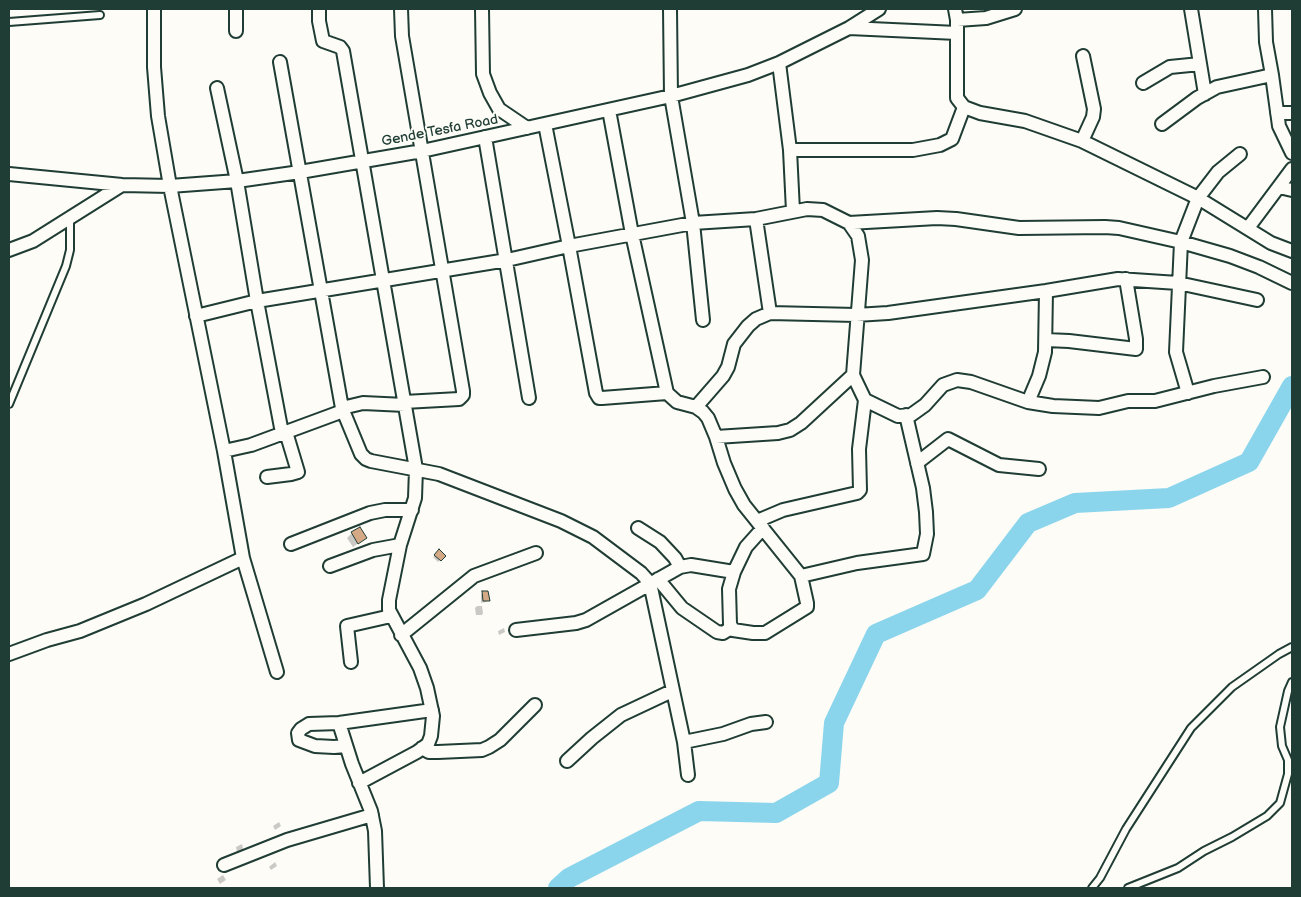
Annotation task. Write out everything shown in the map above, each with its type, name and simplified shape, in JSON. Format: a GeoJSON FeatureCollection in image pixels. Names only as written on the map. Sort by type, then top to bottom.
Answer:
{"type":"FeatureCollection","features":[{"type":"Feature","properties":{"kind":"street"},"geometry":{"type":"LineString","coordinates":[[154,9],[154,67],[158,116],[170,186],[224,451],[243,558],[277,672]]}},
{"type":"Feature","properties":{"kind":"street"},"geometry":{"type":"LineString","coordinates":[[236,9],[236,31]]}},
{"type":"Feature","properties":{"kind":"street"},"geometry":{"type":"LineString","coordinates":[[319,9],[323,41],[340,47],[343,51],[416,469],[416,491],[412,510],[400,545],[389,600],[389,610],[420,668],[432,710],[431,736],[428,744],[359,783]]}},
{"type":"Feature","properties":{"kind":"street"},"geometry":{"type":"LineString","coordinates":[[224,451],[252,445],[363,403],[404,403],[459,399],[463,395],[402,36],[400,9]]}},
{"type":"Feature","properties":{"kind":"street"},"geometry":{"type":"LineString","coordinates":[[482,9],[481,47],[483,74],[490,93],[499,109],[528,128]]}},
{"type":"Feature","properties":{"kind":"street"},"geometry":{"type":"LineString","coordinates":[[670,9],[671,96],[693,223],[703,320]]}},
{"type":"Feature","properties":{"kind":"street","name":"Gende Tesfa Road"},"geometry":{"type":"LineString","coordinates":[[9,174],[122,185],[170,186],[237,181],[422,151],[671,96],[748,75],[778,63],[856,19],[879,9]]}},
{"type":"Feature","properties":{"kind":"street"},"geometry":{"type":"LineString","coordinates":[[856,19],[956,21],[986,18],[1015,9]]}},
{"type":"Feature","properties":{"kind":"street"},"geometry":{"type":"LineString","coordinates":[[1190,9],[1205,94]]}},
{"type":"Feature","properties":{"kind":"street"},"geometry":{"type":"LineString","coordinates":[[1265,9],[1266,42],[1281,134],[1292,153]]}},
{"type":"Feature","properties":{"kind":"street"},"geometry":{"type":"LineString","coordinates":[[956,21],[957,98],[964,106],[980,113],[1025,121],[1082,141],[1198,198],[1271,243],[1292,251]]}},
{"type":"Feature","properties":{"kind":"street"},"geometry":{"type":"LineString","coordinates":[[1082,141],[1093,117],[1094,109],[1083,56]]}},
{"type":"Feature","properties":{"kind":"street"},"geometry":{"type":"LineString","coordinates":[[280,62],[343,410],[357,446],[366,459],[416,469],[452,479],[576,527],[630,563],[654,581],[682,608],[716,632],[724,633],[731,628]]}},
{"type":"Feature","properties":{"kind":"street"},"geometry":{"type":"LineString","coordinates":[[778,63],[790,150],[793,211]]}},
{"type":"Feature","properties":{"kind":"street"},"geometry":{"type":"LineString","coordinates":[[1143,83],[1170,67],[1200,64]]}},
{"type":"Feature","properties":{"kind":"street"},"geometry":{"type":"LineString","coordinates":[[1162,124],[1217,87],[1272,75]]}},
{"type":"Feature","properties":{"kind":"street"},"geometry":{"type":"LineString","coordinates":[[218,88],[237,181],[256,302],[284,433],[298,472],[267,477]]}},
{"type":"Feature","properties":{"kind":"street"},"geometry":{"type":"LineString","coordinates":[[790,150],[913,150],[940,145],[952,139],[964,106]]}},
{"type":"Feature","properties":{"kind":"street"},"geometry":{"type":"LineString","coordinates":[[609,110],[632,234],[667,393],[677,402],[696,407],[704,412],[716,437],[735,490],[801,576],[807,603],[804,610],[765,633],[753,633],[733,630],[731,628]]}},
{"type":"Feature","properties":{"kind":"street"},"geometry":{"type":"LineString","coordinates":[[1277,112],[1292,113]]}},
{"type":"Feature","properties":{"kind":"street"},"geometry":{"type":"LineString","coordinates":[[545,124],[596,393],[599,398],[667,393]]}},
{"type":"Feature","properties":{"kind":"street"},"geometry":{"type":"LineString","coordinates":[[485,137],[529,398]]}},
{"type":"Feature","properties":{"kind":"street"},"geometry":{"type":"LineString","coordinates":[[1188,393],[1176,352],[1180,242],[1198,198],[1218,172],[1240,154]]}},
{"type":"Feature","properties":{"kind":"street"},"geometry":{"type":"LineString","coordinates":[[1248,228],[1292,169]]}},
{"type":"Feature","properties":{"kind":"street"},"geometry":{"type":"LineString","coordinates":[[9,250],[33,241],[122,185]]}},
{"type":"Feature","properties":{"kind":"street"},"geometry":{"type":"LineString","coordinates":[[1279,187],[1292,190]]}},
{"type":"Feature","properties":{"kind":"street"},"geometry":{"type":"LineString","coordinates":[[196,316],[256,302],[507,260],[569,246],[693,223],[756,219],[807,209],[823,210],[849,224],[858,236],[862,260],[856,314],[853,375],[866,400],[898,416],[911,415],[925,405],[943,385],[957,380],[971,382],[1028,402],[1053,406],[1099,408],[1128,402],[1155,401],[1263,377]]}},
{"type":"Feature","properties":{"kind":"street"},"geometry":{"type":"LineString","coordinates":[[849,224],[937,218],[1019,228],[1119,228],[1180,242],[1252,264],[1292,283]]}},
{"type":"Feature","properties":{"kind":"street"},"geometry":{"type":"LineString","coordinates":[[756,219],[770,313]]}},
{"type":"Feature","properties":{"kind":"street"},"geometry":{"type":"LineString","coordinates":[[696,407],[723,376],[728,367],[734,344],[748,326],[756,319],[770,313],[888,313],[1126,279],[1178,283],[1257,300]]}},
{"type":"Feature","properties":{"kind":"street"},"geometry":{"type":"LineString","coordinates":[[1046,340],[1136,349],[1126,279]]}},
{"type":"Feature","properties":{"kind":"street"},"geometry":{"type":"LineString","coordinates":[[1028,402],[1045,352],[1046,291]]}},
{"type":"Feature","properties":{"kind":"street"},"geometry":{"type":"LineString","coordinates":[[716,437],[778,433],[790,430],[801,423],[853,375]]}},
{"type":"Feature","properties":{"kind":"street"},"geometry":{"type":"LineString","coordinates":[[731,628],[729,588],[734,572],[746,547],[760,525],[782,510],[857,493],[860,490],[859,449],[866,400]]}},
{"type":"Feature","properties":{"kind":"street"},"geometry":{"type":"LineString","coordinates":[[801,576],[857,563],[923,554],[927,534],[927,520],[906,415]]}},
{"type":"Feature","properties":{"kind":"street"},"geometry":{"type":"LineString","coordinates":[[917,463],[948,439],[999,465],[1039,469]]}},
{"type":"Feature","properties":{"kind":"street"},"geometry":{"type":"LineString","coordinates":[[291,544],[370,513],[385,510],[412,510]]}},
{"type":"Feature","properties":{"kind":"street"},"geometry":{"type":"LineString","coordinates":[[638,528],[660,542],[675,558],[680,567]]}},
{"type":"Feature","properties":{"kind":"street"},"geometry":{"type":"LineString","coordinates":[[330,566],[372,550],[400,545]]}},
{"type":"Feature","properties":{"kind":"street"},"geometry":{"type":"LineString","coordinates":[[401,635],[474,576],[536,553]]}},
{"type":"Feature","properties":{"kind":"street"},"geometry":{"type":"LineString","coordinates":[[9,654],[47,640],[80,631],[146,604],[243,558]]}},
{"type":"Feature","properties":{"kind":"street"},"geometry":{"type":"LineString","coordinates":[[516,630],[586,620],[680,567],[691,565],[734,572]]}},
{"type":"Feature","properties":{"kind":"street"},"geometry":{"type":"LineString","coordinates":[[654,581],[672,691],[684,742],[688,775]]}},
{"type":"Feature","properties":{"kind":"street"},"geometry":{"type":"LineString","coordinates":[[350,662],[347,626],[391,616]]}},
{"type":"Feature","properties":{"kind":"street"},"geometry":{"type":"LineString","coordinates":[[567,761],[621,715],[672,691]]}},
{"type":"Feature","properties":{"kind":"street"},"geometry":{"type":"LineString","coordinates":[[422,748],[429,752],[438,752],[482,750],[490,747],[500,740],[535,705]]}},
{"type":"Feature","properties":{"kind":"street"},"geometry":{"type":"LineString","coordinates":[[346,746],[315,746],[299,740],[298,733],[309,724],[340,723],[432,710]]}},
{"type":"Feature","properties":{"kind":"street"},"geometry":{"type":"LineString","coordinates":[[684,742],[723,734],[751,724],[766,722]]}},
{"type":"Feature","properties":{"kind":"street"},"geometry":{"type":"LineString","coordinates":[[340,723],[346,746],[372,815],[375,831],[377,888]]}},
{"type":"Feature","properties":{"kind":"street"},"geometry":{"type":"LineString","coordinates":[[224,865],[287,840],[372,815]]}},
{"type":"Feature","properties":{"kind":"lane"},"geometry":{"type":"LineString","coordinates":[[9,22],[100,15]]}},
{"type":"Feature","properties":{"kind":"lane"},"geometry":{"type":"LineString","coordinates":[[9,404],[66,266],[70,250],[70,219]]}},
{"type":"Feature","properties":{"kind":"lane"},"geometry":{"type":"LineString","coordinates":[[1092,888],[1100,878],[1126,829],[1191,728],[1232,687],[1279,654],[1292,648]]}},
{"type":"Feature","properties":{"kind":"lane"},"geometry":{"type":"LineString","coordinates":[[1128,888],[1178,868],[1204,851],[1267,816],[1280,803],[1288,774],[1288,760],[1282,746],[1280,727],[1288,691],[1292,682]]}},
{"type":"Feature","properties":{"kind":"building"},"geometry":{"type":"Polygon","coordinates":[[[360,527],[367,538],[358,544],[351,532],[360,527]]]}},
{"type":"Feature","properties":{"kind":"building"},"geometry":{"type":"Polygon","coordinates":[[[439,549],[446,556],[441,561],[434,555],[439,549]]]}},
{"type":"Feature","properties":{"kind":"building"},"geometry":{"type":"Polygon","coordinates":[[[482,591],[488,591],[490,601],[483,601],[482,591]]]}},
{"type":"Feature","properties":{"kind":"waterway"},"geometry":{"type":"LineString","coordinates":[[558,888],[569,878],[699,811],[776,813],[829,783],[834,723],[876,634],[977,590],[1028,523],[1075,503],[1169,498],[1249,462],[1292,386]]}}]}
